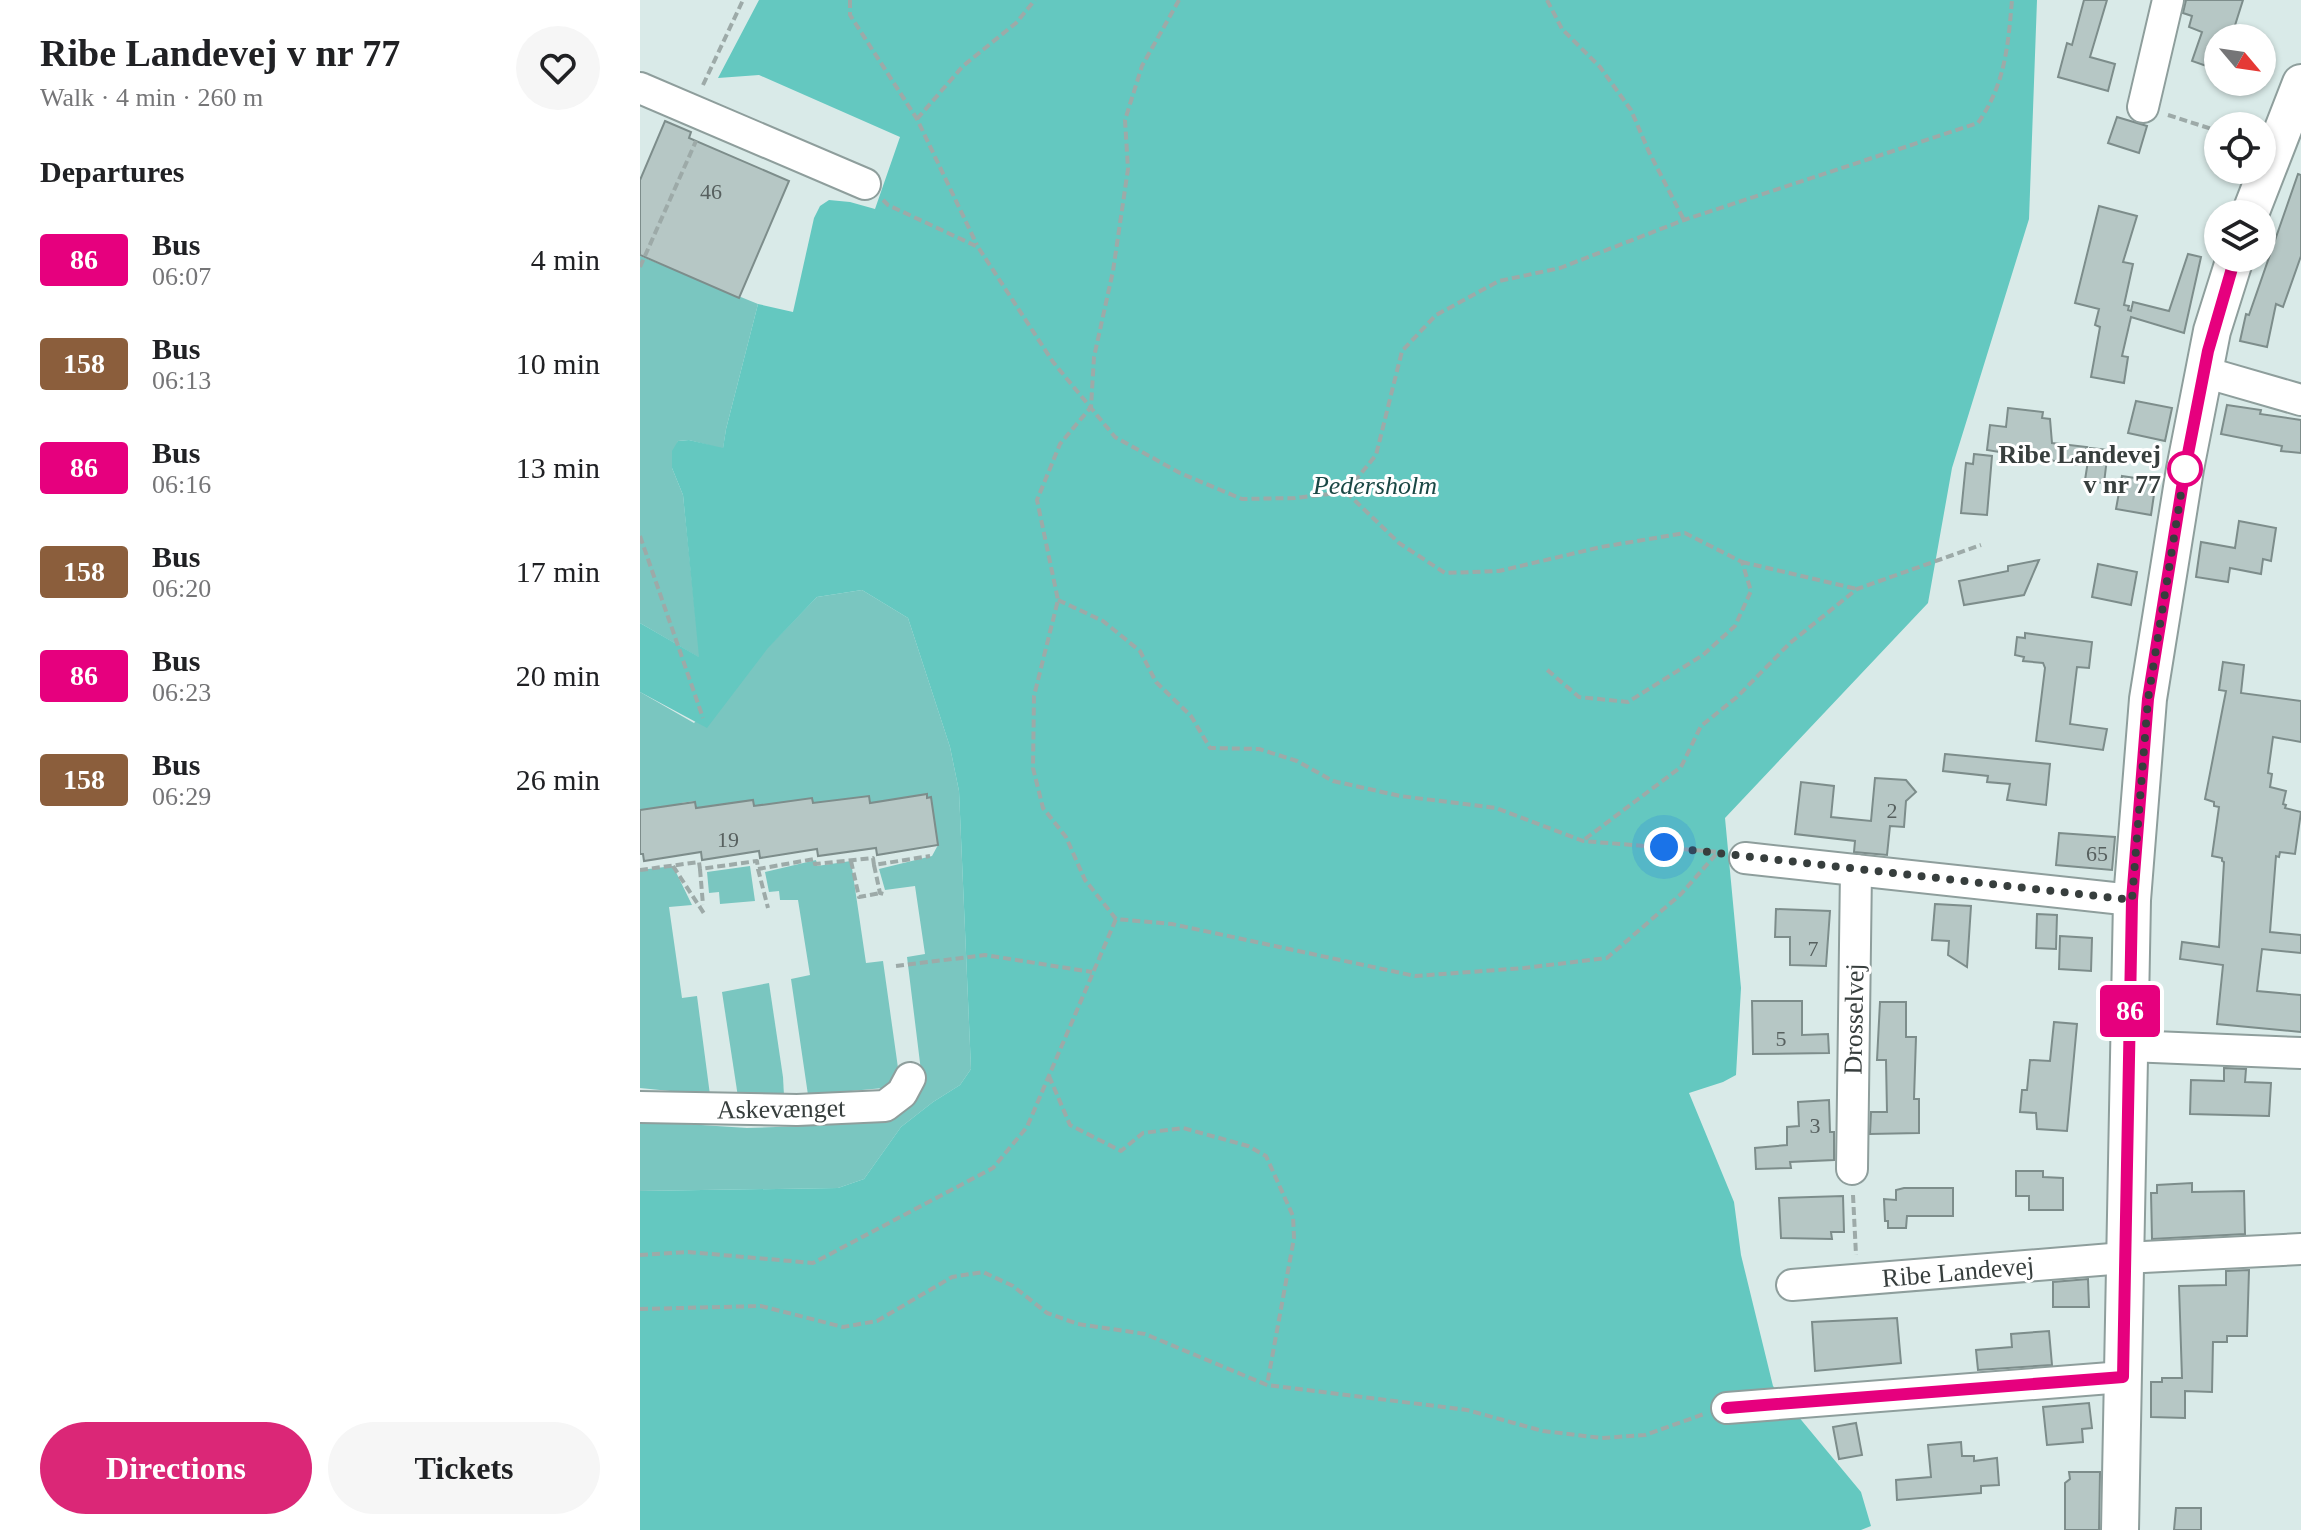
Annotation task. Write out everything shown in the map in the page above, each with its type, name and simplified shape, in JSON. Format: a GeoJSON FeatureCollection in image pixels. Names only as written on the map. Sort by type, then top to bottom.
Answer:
{"type":"FeatureCollection","features":[{"type":"Feature","properties":{"kind":"main road"},"geometry":{"type":"LineString","coordinates":[[2255,200],[2301,83]]}},
{"type":"Feature","properties":{"kind":"main road"},"geometry":{"type":"LineString","coordinates":[[2120,1530],[2132,900],[2148,699],[2185,469],[2212,331],[2231,272]]}},
{"type":"Feature","properties":{"kind":"street"},"geometry":{"type":"LineString","coordinates":[[2143,107],[2168,0]]}},
{"type":"Feature","properties":{"kind":"street"},"geometry":{"type":"LineString","coordinates":[[640,88],[865,184]]}},
{"type":"Feature","properties":{"kind":"street"},"geometry":{"type":"LineString","coordinates":[[2204,372],[2301,400]]}},
{"type":"Feature","properties":{"kind":"street"},"geometry":{"type":"LineString","coordinates":[[1732,855],[2132,900]]}},
{"type":"Feature","properties":{"kind":"street","name":"Drosselvej"},"geometry":{"type":"LineString","coordinates":[[1852,1169],[1856,870]]}},
{"type":"Feature","properties":{"kind":"street"},"geometry":{"type":"LineString","coordinates":[[2129,1046],[2301,1053]]}},
{"type":"Feature","properties":{"kind":"street","name":"Askevænget"},"geometry":{"type":"LineString","coordinates":[[640,1107],[797,1110],[885,1106],[902,1093],[910,1078]]}},
{"type":"Feature","properties":{"kind":"street","name":"Ribe Landevej"},"geometry":{"type":"LineString","coordinates":[[1792,1285],[2124,1258],[2301,1249]]}},
{"type":"Feature","properties":{"kind":"street"},"geometry":{"type":"LineString","coordinates":[[1727,1408],[2123,1377]]}},
{"type":"Feature","properties":{"kind":"path"},"geometry":{"type":"LineString","coordinates":[[640,267],[743,0]]}},
{"type":"Feature","properties":{"kind":"path"},"geometry":{"type":"LineString","coordinates":[[850,0],[850,15],[917,119],[978,247],[1053,362],[1115,437],[1180,473],[1242,499],[1295,498],[1346,492],[1376,455],[1402,351],[1436,315],[1499,281],[1560,268],[1684,220],[1978,123],[1993,102],[2008,50],[2012,0]]}},
{"type":"Feature","properties":{"kind":"path"},"geometry":{"type":"LineString","coordinates":[[917,119],[963,66],[1016,23],[1035,0]]}},
{"type":"Feature","properties":{"kind":"path"},"geometry":{"type":"LineString","coordinates":[[1179,0],[1142,66],[1125,120],[1128,169],[1113,271],[1094,357],[1091,407],[1060,444],[1037,500],[1058,600],[1034,696],[1033,768],[1043,808],[1066,837],[1085,880],[1116,919],[1172,924],[1415,976],[1607,958],[1732,855]]}},
{"type":"Feature","properties":{"kind":"path"},"geometry":{"type":"LineString","coordinates":[[1547,0],[1562,29],[1600,67],[1631,110],[1684,220]]}},
{"type":"Feature","properties":{"kind":"path"},"geometry":{"type":"LineString","coordinates":[[2143,107],[2204,127]]}},
{"type":"Feature","properties":{"kind":"path"},"geometry":{"type":"LineString","coordinates":[[865,184],[888,205],[978,247]]}},
{"type":"Feature","properties":{"kind":"path"},"geometry":{"type":"LineString","coordinates":[[1346,492],[1399,543],[1445,573],[1499,571],[1601,547],[1685,533],[1742,562],[1857,589]]}},
{"type":"Feature","properties":{"kind":"path"},"geometry":{"type":"LineString","coordinates":[[640,536],[703,718]]}},
{"type":"Feature","properties":{"kind":"path"},"geometry":{"type":"LineString","coordinates":[[1583,841],[1681,767],[1701,726],[1737,697],[1790,643],[1857,589],[1981,545]]}},
{"type":"Feature","properties":{"kind":"path"},"geometry":{"type":"LineString","coordinates":[[1545,668],[1579,697],[1628,702],[1703,655],[1735,626],[1751,591],[1742,562]]}},
{"type":"Feature","properties":{"kind":"path"},"geometry":{"type":"LineString","coordinates":[[1058,600],[1103,621],[1140,651],[1156,682],[1191,716],[1210,748],[1259,749],[1297,761],[1333,781],[1400,796],[1496,808],[1583,841],[1732,855]]}},
{"type":"Feature","properties":{"kind":"path"},"geometry":{"type":"LineString","coordinates":[[874,865],[930,856]]}},
{"type":"Feature","properties":{"kind":"path"},"geometry":{"type":"LineString","coordinates":[[758,869],[814,859],[815,864],[873,858],[880,893]]}},
{"type":"Feature","properties":{"kind":"path"},"geometry":{"type":"LineString","coordinates":[[700,869],[757,861],[768,908]]}},
{"type":"Feature","properties":{"kind":"path"},"geometry":{"type":"LineString","coordinates":[[851,861],[859,897],[880,893],[887,895]]}},
{"type":"Feature","properties":{"kind":"path"},"geometry":{"type":"LineString","coordinates":[[640,870],[699,862],[703,905]]}},
{"type":"Feature","properties":{"kind":"path"},"geometry":{"type":"LineString","coordinates":[[673,866],[705,915]]}},
{"type":"Feature","properties":{"kind":"path"},"geometry":{"type":"LineString","coordinates":[[640,1255],[688,1252],[813,1263],[993,1168],[1027,1127],[1116,919]]}},
{"type":"Feature","properties":{"kind":"path"},"geometry":{"type":"LineString","coordinates":[[896,966],[985,955],[1092,972]]}},
{"type":"Feature","properties":{"kind":"path"},"geometry":{"type":"LineString","coordinates":[[1049,1076],[1070,1125],[1121,1151],[1143,1133],[1183,1128],[1248,1146],[1266,1156],[1293,1216],[1294,1238],[1267,1385]]}},
{"type":"Feature","properties":{"kind":"path"},"geometry":{"type":"LineString","coordinates":[[1852,1169],[1858,1281]]}},
{"type":"Feature","properties":{"kind":"path"},"geometry":{"type":"LineString","coordinates":[[640,1309],[761,1306],[843,1327],[877,1321],[952,1277],[983,1272],[1013,1286],[1047,1313],[1078,1324],[1145,1334],[1267,1385],[1467,1410],[1543,1431],[1602,1438],[1645,1435],[1685,1419],[1727,1408]]}},
{"type":"Feature","properties":{"kind":"shaded area"},"geometry":{"type":"Polygon","coordinates":[[[640,256],[758,304],[723,449],[689,440],[678,441],[672,468],[683,495],[700,658],[640,623],[640,256]]]}},
{"type":"Feature","properties":{"kind":"shaded area"},"geometry":{"type":"Polygon","coordinates":[[[862,590],[908,618],[950,747],[959,791],[971,1069],[960,1085],[901,1127],[864,1179],[838,1188],[640,1191],[640,1121],[747,1128],[883,1120],[899,1115],[910,1105],[922,1079],[907,957],[925,954],[915,886],[885,890],[879,869],[932,856],[938,845],[931,798],[927,798],[926,794],[913,796],[913,801],[870,803],[869,796],[813,803],[812,798],[754,806],[752,800],[696,808],[694,801],[681,803],[681,807],[640,810],[640,692],[694,723],[817,597],[862,590]]]}},
{"type":"Feature","properties":{"kind":"shaded area"},"geometry":{"type":"Polygon","coordinates":[[[816,860],[817,866],[851,861],[866,963],[883,961],[899,1075],[894,1087],[808,1095],[791,979],[810,975],[798,900],[780,900],[779,891],[769,892],[765,872],[816,860]]]}},
{"type":"Feature","properties":{"kind":"shaded area"},"geometry":{"type":"Polygon","coordinates":[[[673,866],[692,905],[669,907],[682,998],[697,996],[710,1095],[640,1088],[640,870],[673,866]]]}},
{"type":"Feature","properties":{"kind":"shaded area"},"geometry":{"type":"Polygon","coordinates":[[[750,866],[755,901],[720,904],[719,892],[709,893],[707,872],[750,866]]]}},
{"type":"Feature","properties":{"kind":"shaded area"},"geometry":{"type":"Polygon","coordinates":[[[769,983],[784,1096],[738,1097],[722,992],[769,983]]]}},
{"type":"Feature","properties":{"kind":"green space","name":"Pedersholm"},"geometry":{"type":"Polygon","coordinates":[[[759,0],[2037,0],[2029,219],[1952,468],[1928,603],[1725,818],[1741,988],[1736,1075],[1689,1093],[1734,1202],[1741,1255],[1773,1386],[1861,1492],[1871,1526],[1861,1530],[640,1530],[640,1191],[838,1188],[864,1179],[901,1127],[960,1085],[971,1069],[959,791],[950,747],[908,618],[862,590],[817,597],[768,648],[707,728],[640,692],[640,623],[699,657],[683,495],[672,468],[672,451],[678,441],[689,440],[723,448],[758,304],[793,312],[814,218],[820,206],[829,200],[875,209],[900,137],[759,75],[718,78],[759,0]]]}},
{"type":"Feature","properties":{"kind":"building"},"geometry":{"type":"Polygon","coordinates":[[[2084,0],[2107,0],[2090,57],[2115,64],[2108,91],[2058,77],[2067,43],[2072,45],[2084,0]]]}},
{"type":"Feature","properties":{"kind":"building"},"geometry":{"type":"Polygon","coordinates":[[[2186,0],[2243,0],[2235,24],[2204,24],[2204,65],[2192,61],[2202,32],[2189,27],[2192,16],[2183,13],[2186,0]]]}},
{"type":"Feature","properties":{"kind":"building"},"geometry":{"type":"Polygon","coordinates":[[[2117,117],[2147,126],[2139,153],[2108,143],[2117,117]]]}},
{"type":"Feature","properties":{"kind":"building"},"geometry":{"type":"Polygon","coordinates":[[[665,121],[691,132],[689,138],[789,181],[739,298],[640,255],[640,180],[665,121]]]}},
{"type":"Feature","properties":{"kind":"building"},"geometry":{"type":"Polygon","coordinates":[[[2298,174],[2301,175],[2301,256],[2283,307],[2276,304],[2267,347],[2240,341],[2246,314],[2249,315],[2264,272],[2276,272],[2276,237],[2298,174]]]}},
{"type":"Feature","properties":{"kind":"building"},"geometry":{"type":"Polygon","coordinates":[[[2099,206],[2137,216],[2123,262],[2133,264],[2124,305],[2129,306],[2128,310],[2131,311],[2133,302],[2169,311],[2188,254],[2201,257],[2184,333],[2131,317],[2122,356],[2128,357],[2124,383],[2091,377],[2100,327],[2095,325],[2099,309],[2075,303],[2099,206]]]}},
{"type":"Feature","properties":{"kind":"building"},"geometry":{"type":"Polygon","coordinates":[[[2136,401],[2172,408],[2165,441],[2128,433],[2136,401]]]}},
{"type":"Feature","properties":{"kind":"building"},"geometry":{"type":"Polygon","coordinates":[[[2227,405],[2301,420],[2301,453],[2281,451],[2282,446],[2221,434],[2227,405]]]}},
{"type":"Feature","properties":{"kind":"building"},"geometry":{"type":"Polygon","coordinates":[[[2008,408],[2043,412],[2042,418],[2050,419],[2052,443],[2087,447],[2079,465],[1987,450],[1990,425],[2006,427],[2008,408]]]}},
{"type":"Feature","properties":{"kind":"building"},"geometry":{"type":"Polygon","coordinates":[[[2090,448],[2108,450],[2104,483],[2085,480],[2090,448]]]}},
{"type":"Feature","properties":{"kind":"building"},"geometry":{"type":"Polygon","coordinates":[[[1974,454],[1992,456],[1987,515],[1961,513],[1966,463],[1973,464],[1974,454]]]}},
{"type":"Feature","properties":{"kind":"building"},"geometry":{"type":"Polygon","coordinates":[[[2122,476],[2156,481],[2151,515],[2116,509],[2122,476]]]}},
{"type":"Feature","properties":{"kind":"building"},"geometry":{"type":"Polygon","coordinates":[[[2239,521],[2276,528],[2271,561],[2263,559],[2261,574],[2230,568],[2228,582],[2196,577],[2201,542],[2235,548],[2239,521]]]}},
{"type":"Feature","properties":{"kind":"building"},"geometry":{"type":"Polygon","coordinates":[[[2039,560],[2024,595],[1964,605],[1959,581],[2008,571],[2008,566],[2039,560]]]}},
{"type":"Feature","properties":{"kind":"building"},"geometry":{"type":"Polygon","coordinates":[[[2098,564],[2137,572],[2131,605],[2092,597],[2098,564]]]}},
{"type":"Feature","properties":{"kind":"building"},"geometry":{"type":"Polygon","coordinates":[[[2025,633],[2092,642],[2089,668],[2077,667],[2070,724],[2107,729],[2103,750],[2036,741],[2045,668],[2043,663],[2023,661],[2024,657],[2015,655],[2017,637],[2025,638],[2025,633]]]}},
{"type":"Feature","properties":{"kind":"building"},"geometry":{"type":"Polygon","coordinates":[[[2223,662],[2244,665],[2241,693],[2301,701],[2301,742],[2273,737],[2268,773],[2272,774],[2270,787],[2286,791],[2285,808],[2301,812],[2295,854],[2280,852],[2279,857],[2276,856],[2270,932],[2301,935],[2301,953],[2262,949],[2257,991],[2301,995],[2301,1032],[2217,1024],[2223,965],[2180,959],[2182,942],[2219,947],[2224,862],[2222,858],[2212,856],[2219,807],[2205,799],[2226,691],[2219,690],[2223,662]]]}},
{"type":"Feature","properties":{"kind":"building"},"geometry":{"type":"Polygon","coordinates":[[[1945,754],[2050,764],[2046,805],[2007,800],[2010,784],[1987,782],[1988,776],[1943,771],[1945,754]]]}},
{"type":"Feature","properties":{"kind":"building"},"geometry":{"type":"Polygon","coordinates":[[[1875,778],[1906,780],[1916,792],[1906,801],[1904,827],[1890,826],[1887,855],[1854,852],[1855,841],[1795,834],[1801,782],[1834,786],[1831,817],[1871,821],[1875,778]]]}},
{"type":"Feature","properties":{"kind":"building"},"geometry":{"type":"Polygon","coordinates":[[[927,794],[927,798],[931,797],[938,845],[877,855],[876,848],[818,856],[817,849],[760,858],[759,851],[702,860],[701,852],[644,861],[643,854],[640,854],[640,810],[695,802],[696,808],[753,800],[754,806],[812,798],[813,803],[869,796],[870,803],[927,794]]]}},
{"type":"Feature","properties":{"kind":"building"},"geometry":{"type":"Polygon","coordinates":[[[2059,833],[2115,837],[2112,870],[2056,865],[2059,833]]]}},
{"type":"Feature","properties":{"kind":"building"},"geometry":{"type":"Polygon","coordinates":[[[1935,904],[1971,906],[1967,967],[1948,955],[1949,941],[1932,940],[1935,904]]]}},
{"type":"Feature","properties":{"kind":"building"},"geometry":{"type":"Polygon","coordinates":[[[1776,909],[1830,911],[1826,966],[1790,965],[1790,937],[1775,937],[1776,909]]]}},
{"type":"Feature","properties":{"kind":"building"},"geometry":{"type":"Polygon","coordinates":[[[2037,914],[2057,915],[2056,949],[2036,948],[2037,914]]]}},
{"type":"Feature","properties":{"kind":"building"},"geometry":{"type":"Polygon","coordinates":[[[2060,936],[2092,938],[2091,971],[2059,969],[2060,936]]]}},
{"type":"Feature","properties":{"kind":"building"},"geometry":{"type":"Polygon","coordinates":[[[1752,1001],[1802,1001],[1802,1035],[1828,1034],[1829,1053],[1753,1054],[1752,1001]]]}},
{"type":"Feature","properties":{"kind":"building"},"geometry":{"type":"Polygon","coordinates":[[[1880,1002],[1906,1002],[1906,1037],[1916,1037],[1914,1099],[1919,1099],[1919,1133],[1870,1134],[1871,1112],[1887,1112],[1886,1060],[1877,1060],[1880,1002]]]}},
{"type":"Feature","properties":{"kind":"building"},"geometry":{"type":"Polygon","coordinates":[[[2054,1022],[2077,1024],[2067,1131],[2037,1129],[2036,1113],[2020,1112],[2022,1090],[2027,1090],[2030,1060],[2050,1061],[2054,1022]]]}},
{"type":"Feature","properties":{"kind":"building"},"geometry":{"type":"Polygon","coordinates":[[[2224,1068],[2246,1069],[2245,1082],[2271,1083],[2269,1116],[2190,1114],[2191,1080],[2224,1081],[2224,1068]]]}},
{"type":"Feature","properties":{"kind":"building"},"geometry":{"type":"Polygon","coordinates":[[[1829,1100],[1834,1160],[1790,1162],[1791,1168],[1756,1169],[1755,1148],[1787,1145],[1787,1127],[1799,1126],[1798,1102],[1829,1100]]]}},
{"type":"Feature","properties":{"kind":"building"},"geometry":{"type":"Polygon","coordinates":[[[2016,1171],[2043,1171],[2043,1177],[2063,1178],[2063,1210],[2029,1210],[2029,1196],[2016,1196],[2016,1171]]]}},
{"type":"Feature","properties":{"kind":"building"},"geometry":{"type":"Polygon","coordinates":[[[2192,1183],[2192,1192],[2244,1191],[2245,1234],[2152,1239],[2151,1193],[2157,1193],[2157,1185],[2192,1183]]]}},
{"type":"Feature","properties":{"kind":"building"},"geometry":{"type":"Polygon","coordinates":[[[1953,1188],[1953,1216],[1907,1216],[1906,1228],[1888,1228],[1884,1199],[1896,1200],[1896,1190],[1953,1188]]]}},
{"type":"Feature","properties":{"kind":"building"},"geometry":{"type":"Polygon","coordinates":[[[1843,1196],[1844,1232],[1831,1232],[1832,1239],[1781,1238],[1779,1198],[1843,1196]]]}},
{"type":"Feature","properties":{"kind":"building"},"geometry":{"type":"Polygon","coordinates":[[[2249,1270],[2247,1336],[2227,1336],[2227,1342],[2213,1342],[2212,1392],[2185,1391],[2185,1418],[2151,1417],[2151,1382],[2162,1382],[2162,1378],[2182,1378],[2179,1286],[2226,1285],[2226,1271],[2249,1270]]]}},
{"type":"Feature","properties":{"kind":"building"},"geometry":{"type":"Polygon","coordinates":[[[2088,1279],[2089,1307],[2053,1307],[2053,1282],[2088,1279]]]}},
{"type":"Feature","properties":{"kind":"building"},"geometry":{"type":"Polygon","coordinates":[[[1897,1318],[1901,1363],[1815,1371],[1812,1322],[1897,1318]]]}},
{"type":"Feature","properties":{"kind":"building"},"geometry":{"type":"Polygon","coordinates":[[[2049,1331],[2052,1365],[1978,1370],[1976,1350],[2012,1347],[2011,1334],[2049,1331]]]}},
{"type":"Feature","properties":{"kind":"building"},"geometry":{"type":"Polygon","coordinates":[[[2089,1403],[2092,1428],[2082,1429],[2083,1442],[2047,1445],[2043,1407],[2089,1403]]]}},
{"type":"Feature","properties":{"kind":"building"},"geometry":{"type":"Polygon","coordinates":[[[1856,1423],[1862,1455],[1839,1459],[1833,1427],[1856,1423]]]}},
{"type":"Feature","properties":{"kind":"building"},"geometry":{"type":"Polygon","coordinates":[[[1961,1442],[1962,1456],[1974,1456],[1974,1461],[1997,1458],[1999,1485],[1981,1486],[1981,1493],[1897,1500],[1896,1480],[1931,1477],[1928,1445],[1961,1442]]]}},
{"type":"Feature","properties":{"kind":"building"},"geometry":{"type":"Polygon","coordinates":[[[2069,1472],[2100,1472],[2099,1530],[2065,1530],[2065,1483],[2070,1479],[2069,1472]]]}},
{"type":"Feature","properties":{"kind":"building"},"geometry":{"type":"Polygon","coordinates":[[[2176,1508],[2201,1508],[2201,1530],[2174,1530],[2176,1508]]]}},
{"type":"Feature","properties":{"kind":"bus line","name":"86"},"geometry":{"type":"LineString","coordinates":[[1727,1408],[2123,1377],[2132,900],[2148,699],[2185,469],[2212,331],[2231,272]]}},
{"type":"Feature","properties":{"kind":"place","name":"Ribe Landevej v nr 77"},"geometry":{"type":"Point","coordinates":[2185,469]}},
{"type":"Feature","properties":{"kind":"route"},"geometry":{"type":"LineString","coordinates":[[1664,847],[2132,900],[2148,699],[2185,469]]}}]}
